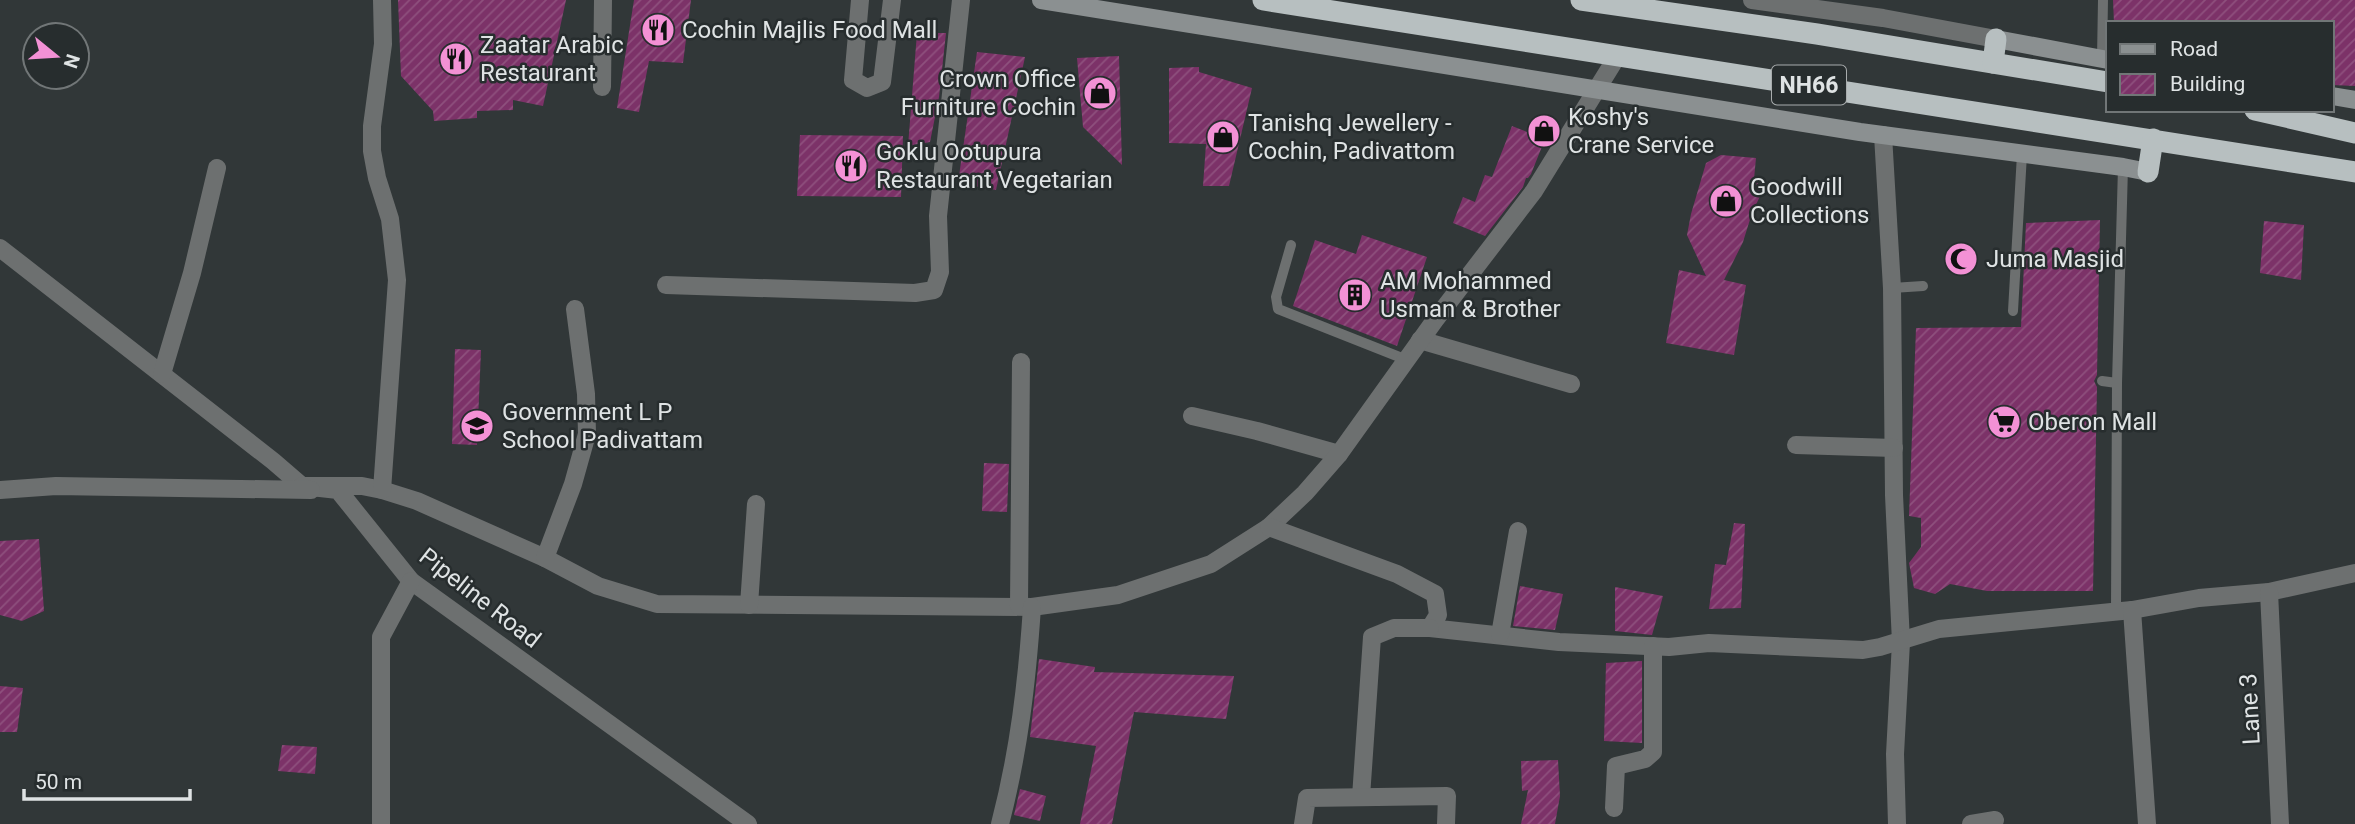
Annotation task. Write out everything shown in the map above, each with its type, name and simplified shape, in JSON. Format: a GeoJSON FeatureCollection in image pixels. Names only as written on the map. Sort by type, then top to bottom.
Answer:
{"type":"FeatureCollection","features":[{"type":"Feature","properties":{"kind":"highway","name":"NH66"},"geometry":{"type":"LineString","coordinates":[[1263,0],[2355,172]]}},
{"type":"Feature","properties":{"kind":"highway","name":"NH66"},"geometry":{"type":"LineString","coordinates":[[1581,0],[2106,82]]}},
{"type":"Feature","properties":{"kind":"highway"},"geometry":{"type":"LineString","coordinates":[[1993,63],[1996,39]]}},
{"type":"Feature","properties":{"kind":"highway"},"geometry":{"type":"LineString","coordinates":[[2264,112],[2355,133]]}},
{"type":"Feature","properties":{"kind":"highway"},"geometry":{"type":"LineString","coordinates":[[2148,172],[2153,139]]}},
{"type":"Feature","properties":{"kind":"street"},"geometry":{"type":"LineString","coordinates":[[382,0],[383,44],[372,125],[372,151],[390,219],[397,280],[382,489]]}},
{"type":"Feature","properties":{"kind":"street"},"geometry":{"type":"LineString","coordinates":[[602,87],[603,0]]}},
{"type":"Feature","properties":{"kind":"street"},"geometry":{"type":"LineString","coordinates":[[860,0],[853,80],[867,88],[882,82],[892,0]]}},
{"type":"Feature","properties":{"kind":"street"},"geometry":{"type":"LineString","coordinates":[[666,285],[915,293],[934,290],[940,272],[938,216],[961,0]]}},
{"type":"Feature","properties":{"kind":"street"},"geometry":{"type":"LineString","coordinates":[[1041,0],[1883,135],[2148,172]]}},
{"type":"Feature","properties":{"kind":"street"},"geometry":{"type":"LineString","coordinates":[[1752,0],[1882,9],[1996,39],[2105,59]]}},
{"type":"Feature","properties":{"kind":"street"},"geometry":{"type":"LineString","coordinates":[[302,486],[362,486],[382,489],[417,501],[545,558],[598,586],[657,604],[1025,607],[1118,595],[1211,564],[1269,527],[1305,493],[1339,454],[1420,341],[1534,191],[1618,55]]}},
{"type":"Feature","properties":{"kind":"street"},"geometry":{"type":"LineString","coordinates":[[2334,96],[2355,100]]}},
{"type":"Feature","properties":{"kind":"street"},"geometry":{"type":"LineString","coordinates":[[1883,135],[1892,288],[1900,642],[1895,754],[1897,824]]}},
{"type":"Feature","properties":{"kind":"street"},"geometry":{"type":"LineString","coordinates":[[162,374],[192,273],[216,168]]}},
{"type":"Feature","properties":{"kind":"street"},"geometry":{"type":"LineString","coordinates":[[0,247],[302,486],[338,490]]}},
{"type":"Feature","properties":{"kind":"street"},"geometry":{"type":"LineString","coordinates":[[545,558],[573,484],[587,434],[586,394],[575,309]]}},
{"type":"Feature","properties":{"kind":"street"},"geometry":{"type":"LineString","coordinates":[[1420,341],[1571,384]]}},
{"type":"Feature","properties":{"kind":"street"},"geometry":{"type":"LineString","coordinates":[[1000,824],[1014,770],[1026,694],[1020,362]]}},
{"type":"Feature","properties":{"kind":"street"},"geometry":{"type":"LineString","coordinates":[[1192,416],[1339,454]]}},
{"type":"Feature","properties":{"kind":"street"},"geometry":{"type":"LineString","coordinates":[[1796,445],[1894,448]]}},
{"type":"Feature","properties":{"kind":"street"},"geometry":{"type":"LineString","coordinates":[[0,489],[55,486],[338,490]]}},
{"type":"Feature","properties":{"kind":"street","name":"Pipeline Road"},"geometry":{"type":"LineString","coordinates":[[338,490],[411,581],[748,824]]}},
{"type":"Feature","properties":{"kind":"street"},"geometry":{"type":"LineString","coordinates":[[749,605],[756,504]]}},
{"type":"Feature","properties":{"kind":"street"},"geometry":{"type":"LineString","coordinates":[[1269,527],[1397,574],[1435,594],[1438,615],[1430,628]]}},
{"type":"Feature","properties":{"kind":"street"},"geometry":{"type":"LineString","coordinates":[[1500,635],[1518,531]]}},
{"type":"Feature","properties":{"kind":"street"},"geometry":{"type":"LineString","coordinates":[[1362,797],[1373,637],[1394,628],[1430,628],[1559,642],[1668,647],[1709,643],[1863,650],[1900,642],[1939,629],[2269,592],[2355,573]]}},
{"type":"Feature","properties":{"kind":"street"},"geometry":{"type":"LineString","coordinates":[[381,824],[381,637],[411,581]]}},
{"type":"Feature","properties":{"kind":"street","name":"Lane 3"},"geometry":{"type":"LineString","coordinates":[[2269,592],[2280,824]]}},
{"type":"Feature","properties":{"kind":"street"},"geometry":{"type":"LineString","coordinates":[[2124,610],[2147,824]]}},
{"type":"Feature","properties":{"kind":"street"},"geometry":{"type":"LineString","coordinates":[[1614,808],[1616,766],[1645,759],[1653,752],[1653,646]]}},
{"type":"Feature","properties":{"kind":"street"},"geometry":{"type":"LineString","coordinates":[[1303,824],[1307,797],[1447,796],[1446,824]]}},
{"type":"Feature","properties":{"kind":"street"},"geometry":{"type":"LineString","coordinates":[[1971,824],[1994,820]]}},
{"type":"Feature","properties":{"kind":"lane"},"geometry":{"type":"LineString","coordinates":[[2103,0],[2105,59]]}},
{"type":"Feature","properties":{"kind":"lane"},"geometry":{"type":"LineString","coordinates":[[2012,311],[2022,154]]}},
{"type":"Feature","properties":{"kind":"lane"},"geometry":{"type":"LineString","coordinates":[[2123,167],[2117,383],[2124,610]]}},
{"type":"Feature","properties":{"kind":"lane"},"geometry":{"type":"LineString","coordinates":[[1292,245],[1276,297],[1278,309],[1407,360]]}},
{"type":"Feature","properties":{"kind":"lane"},"geometry":{"type":"LineString","coordinates":[[1892,288],[1923,286]]}},
{"type":"Feature","properties":{"kind":"lane"},"geometry":{"type":"LineString","coordinates":[[2102,381],[2117,383]]}},
{"type":"Feature","properties":{"kind":"building"},"geometry":{"type":"Polygon","coordinates":[[[398,0],[566,0],[543,106],[513,100],[513,110],[477,111],[477,118],[434,121],[433,111],[401,76],[398,0]]]}},
{"type":"Feature","properties":{"kind":"building","name":"Cochin Majlis Food Mall"},"geometry":{"type":"Polygon","coordinates":[[[634,0],[691,0],[683,63],[649,61],[639,112],[617,108],[634,0]]]}},
{"type":"Feature","properties":{"kind":"building"},"geometry":{"type":"Polygon","coordinates":[[[2113,0],[2355,0],[2355,86],[2334,85],[2334,21],[2114,21],[2113,0]]]}},
{"type":"Feature","properties":{"kind":"building"},"geometry":{"type":"Polygon","coordinates":[[[917,33],[946,33],[939,97],[930,142],[908,146],[917,33]]]}},
{"type":"Feature","properties":{"kind":"building"},"geometry":{"type":"Polygon","coordinates":[[[977,52],[1025,57],[996,190],[958,183],[977,52]]]}},
{"type":"Feature","properties":{"kind":"building","name":"Crown Office Furniture Cochin"},"geometry":{"type":"Polygon","coordinates":[[[1119,56],[1122,165],[1083,127],[1077,58],[1119,56]]]}},
{"type":"Feature","properties":{"kind":"building"},"geometry":{"type":"Polygon","coordinates":[[[1199,67],[1199,72],[1252,88],[1229,186],[1203,186],[1206,144],[1169,143],[1169,68],[1199,67]]]}},
{"type":"Feature","properties":{"kind":"building"},"geometry":{"type":"Polygon","coordinates":[[[1512,126],[1545,139],[1531,174],[1485,236],[1453,223],[1463,197],[1475,202],[1485,175],[1492,177],[1512,126]]]}},
{"type":"Feature","properties":{"kind":"building","name":"Goklu Ootupura Restaurant Vegetarian"},"geometry":{"type":"Polygon","coordinates":[[[800,135],[903,136],[901,197],[797,196],[800,135]]]}},
{"type":"Feature","properties":{"kind":"building"},"geometry":{"type":"Polygon","coordinates":[[[1721,155],[1756,158],[1754,179],[1763,190],[1743,242],[1724,280],[1746,285],[1734,355],[1666,343],[1679,270],[1706,276],[1687,235],[1706,163],[1721,155]]]}},
{"type":"Feature","properties":{"kind":"building","name":"Oberon Mall"},"geometry":{"type":"Polygon","coordinates":[[[2100,220],[2097,375],[2094,381],[2097,387],[2093,591],[1987,591],[1950,584],[1935,594],[1914,588],[1909,563],[1921,547],[1921,518],[1909,516],[1916,328],[2021,327],[2026,223],[2100,220]]]}},
{"type":"Feature","properties":{"kind":"building"},"geometry":{"type":"Polygon","coordinates":[[[2264,221],[2304,225],[2301,280],[2260,273],[2264,221]]]}},
{"type":"Feature","properties":{"kind":"building","name":"AM Mohammed Usman & Brother"},"geometry":{"type":"Polygon","coordinates":[[[1362,235],[1427,257],[1397,346],[1293,306],[1315,240],[1356,254],[1362,235]]]}},
{"type":"Feature","properties":{"kind":"building"},"geometry":{"type":"Polygon","coordinates":[[[455,349],[481,350],[477,445],[452,444],[455,349]]]}},
{"type":"Feature","properties":{"kind":"building"},"geometry":{"type":"Polygon","coordinates":[[[984,463],[1009,464],[1007,512],[982,511],[984,463]]]}},
{"type":"Feature","properties":{"kind":"building"},"geometry":{"type":"Polygon","coordinates":[[[1734,523],[1745,524],[1741,608],[1709,609],[1715,564],[1726,565],[1734,523]]]}},
{"type":"Feature","properties":{"kind":"building"},"geometry":{"type":"Polygon","coordinates":[[[39,539],[44,611],[22,621],[0,615],[0,541],[39,539]]]}},
{"type":"Feature","properties":{"kind":"building"},"geometry":{"type":"Polygon","coordinates":[[[1520,586],[1563,594],[1555,630],[1513,626],[1520,586]]]}},
{"type":"Feature","properties":{"kind":"building"},"geometry":{"type":"Polygon","coordinates":[[[1615,587],[1663,596],[1652,635],[1615,631],[1615,587]]]}},
{"type":"Feature","properties":{"kind":"building"},"geometry":{"type":"Polygon","coordinates":[[[1039,659],[1095,667],[1094,672],[1234,676],[1226,719],[1134,712],[1112,824],[1080,824],[1096,746],[1030,737],[1039,659]]]}},
{"type":"Feature","properties":{"kind":"building"},"geometry":{"type":"Polygon","coordinates":[[[1642,661],[1642,743],[1604,741],[1606,663],[1642,661]]]}},
{"type":"Feature","properties":{"kind":"building"},"geometry":{"type":"Polygon","coordinates":[[[0,686],[23,688],[17,732],[0,732],[0,686]]]}},
{"type":"Feature","properties":{"kind":"building"},"geometry":{"type":"Polygon","coordinates":[[[282,745],[317,747],[315,774],[278,771],[282,745]]]}},
{"type":"Feature","properties":{"kind":"building"},"geometry":{"type":"Polygon","coordinates":[[[1558,760],[1560,796],[1555,824],[1521,824],[1528,790],[1522,791],[1521,761],[1558,760]]]}},
{"type":"Feature","properties":{"kind":"building"},"geometry":{"type":"Polygon","coordinates":[[[1020,789],[1046,796],[1040,821],[1014,815],[1020,789]]]}},
{"type":"Feature","properties":{"kind":"place","name":"Cochin Majlis Food Mall"},"geometry":{"type":"Point","coordinates":[658,30]}},
{"type":"Feature","properties":{"kind":"place","name":"Zaatar Arabic Restaurant"},"geometry":{"type":"Point","coordinates":[456,59]}},
{"type":"Feature","properties":{"kind":"place","name":"Crown Office Furniture Cochin"},"geometry":{"type":"Point","coordinates":[1100,93]}},
{"type":"Feature","properties":{"kind":"place","name":"Koshy's Crane Service"},"geometry":{"type":"Point","coordinates":[1544,131]}},
{"type":"Feature","properties":{"kind":"place","name":"Tanishq Jewellery - Cochin, Padivattom"},"geometry":{"type":"Point","coordinates":[1223,137]}},
{"type":"Feature","properties":{"kind":"place","name":"Goklu Ootupura Restaurant Vegetarian"},"geometry":{"type":"Point","coordinates":[851,166]}},
{"type":"Feature","properties":{"kind":"place","name":"Goodwill Collections"},"geometry":{"type":"Point","coordinates":[1726,201]}},
{"type":"Feature","properties":{"kind":"place","name":"Juma Masjid"},"geometry":{"type":"Point","coordinates":[1961,259]}},
{"type":"Feature","properties":{"kind":"place","name":"AM Mohammed Usman & Brother"},"geometry":{"type":"Point","coordinates":[1355,295]}},
{"type":"Feature","properties":{"kind":"place","name":"Oberon Mall"},"geometry":{"type":"Point","coordinates":[2004,422]}},
{"type":"Feature","properties":{"kind":"place","name":"Government L P School Padivattam"},"geometry":{"type":"Point","coordinates":[477,426]}}]}
